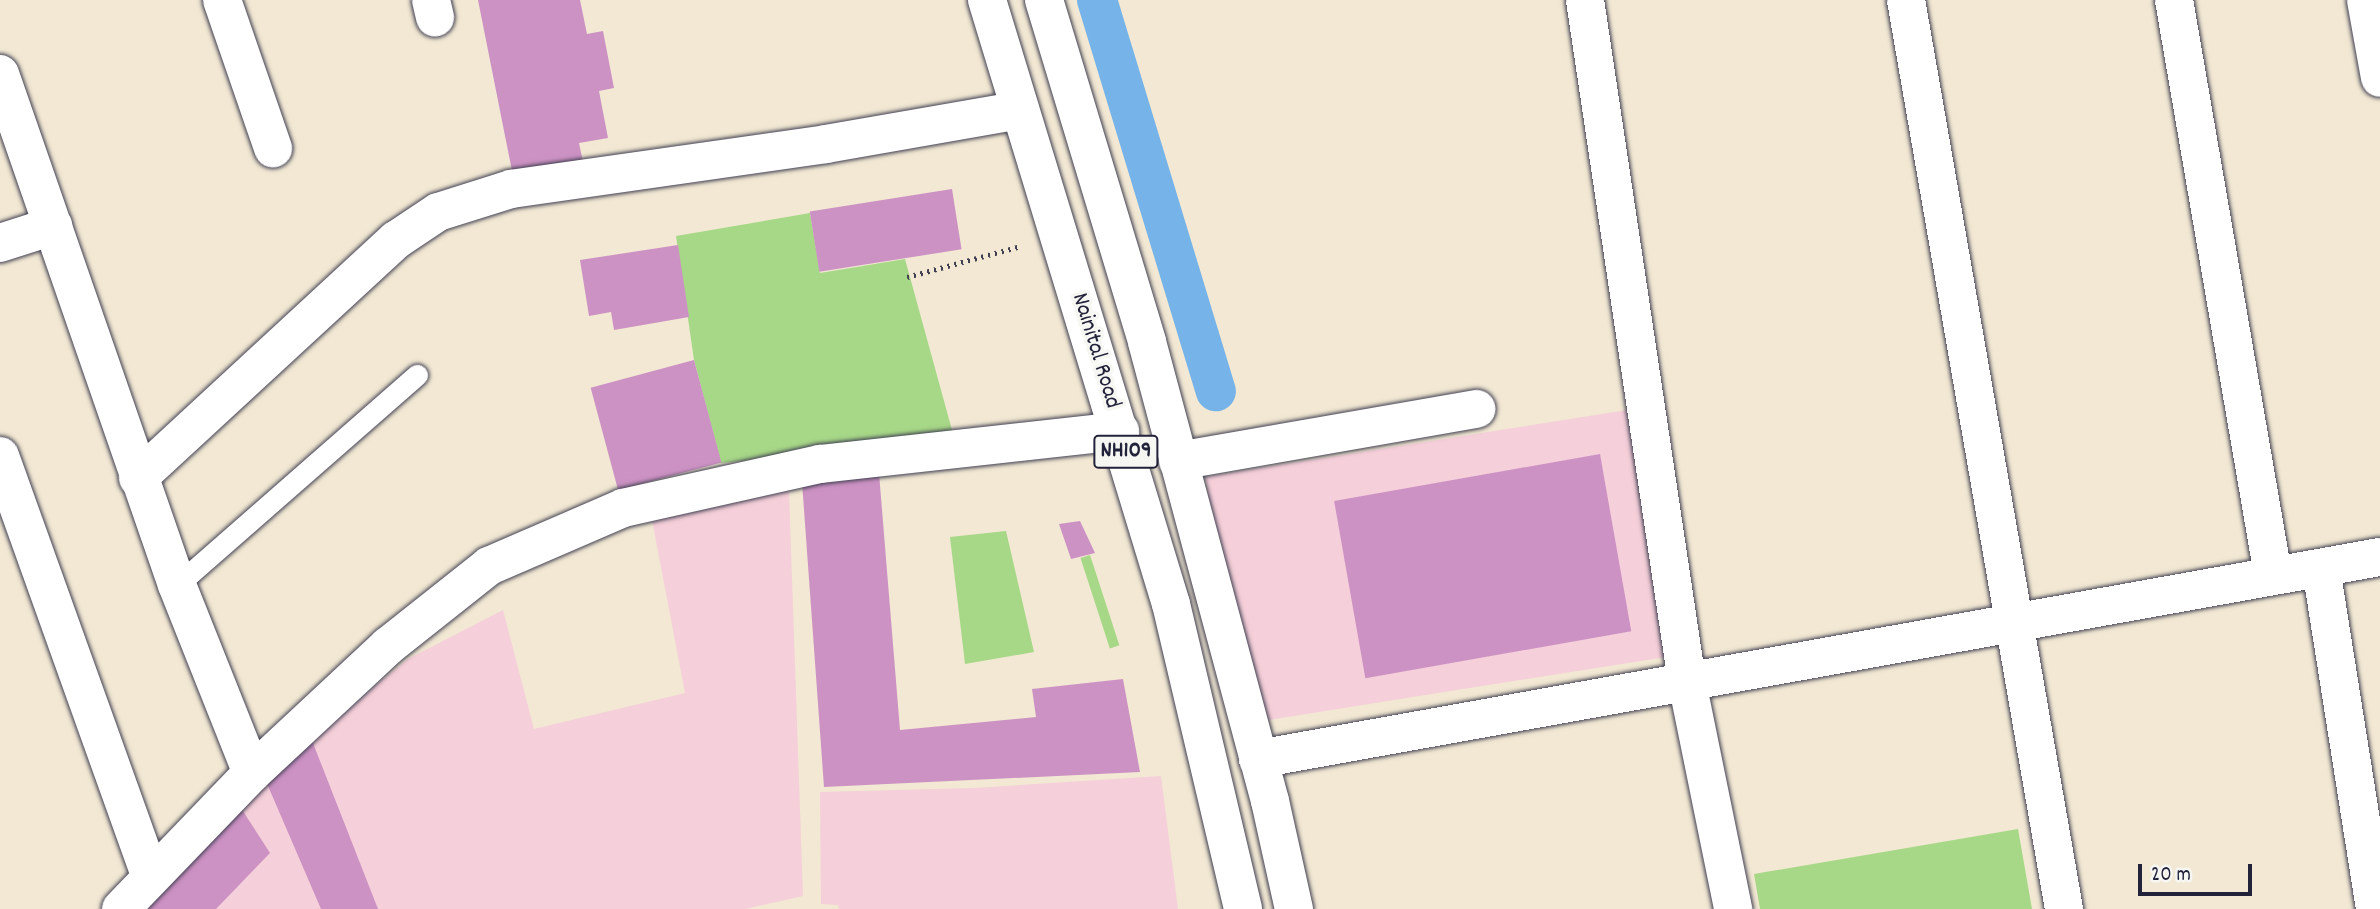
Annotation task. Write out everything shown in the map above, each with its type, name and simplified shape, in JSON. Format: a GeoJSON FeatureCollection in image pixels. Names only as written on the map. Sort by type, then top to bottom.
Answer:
{"type":"FeatureCollection","features":[{"type":"Feature","properties":{"kind":"main road"},"geometry":{"type":"LineString","coordinates":[[222,0],[272,148]]}},
{"type":"Feature","properties":{"kind":"main road","name":"Nainital Road"},"geometry":{"type":"LineString","coordinates":[[987,0],[1120,431],[1183,649],[1243,909]]}},
{"type":"Feature","properties":{"kind":"main road","name":"Nainital Road"},"geometry":{"type":"LineString","coordinates":[[1044,0],[1167,420],[1258,760],[1294,909]]}},
{"type":"Feature","properties":{"kind":"main road"},"geometry":{"type":"LineString","coordinates":[[1584,0],[1687,682],[1733,909]]}},
{"type":"Feature","properties":{"kind":"main road"},"geometry":{"type":"LineString","coordinates":[[1906,0],[2064,909]]}},
{"type":"Feature","properties":{"kind":"main road"},"geometry":{"type":"LineString","coordinates":[[2174,0],[2273,575]]}},
{"type":"Feature","properties":{"kind":"main road"},"geometry":{"type":"LineString","coordinates":[[2366,0],[2380,73]]}},
{"type":"Feature","properties":{"kind":"main road"},"geometry":{"type":"LineString","coordinates":[[0,74],[138,478],[177,585],[252,773]]}},
{"type":"Feature","properties":{"kind":"main road"},"geometry":{"type":"LineString","coordinates":[[138,478],[396,240],[438,212],[511,189],[826,144],[1020,110]]}},
{"type":"Feature","properties":{"kind":"main road"},"geometry":{"type":"LineString","coordinates":[[0,243],[53,226]]}},
{"type":"Feature","properties":{"kind":"main road"},"geometry":{"type":"LineString","coordinates":[[1132,472],[1178,461],[1476,409]]}},
{"type":"Feature","properties":{"kind":"main road"},"geometry":{"type":"LineString","coordinates":[[121,909],[252,773],[388,646],[489,566],[623,508],[820,464],[1120,431],[1167,420]]}},
{"type":"Feature","properties":{"kind":"main road"},"geometry":{"type":"LineString","coordinates":[[0,456],[151,877]]}},
{"type":"Feature","properties":{"kind":"main road"},"geometry":{"type":"LineString","coordinates":[[1149,530],[1193,518]]}},
{"type":"Feature","properties":{"kind":"main road"},"geometry":{"type":"LineString","coordinates":[[1258,760],[2380,557]]}},
{"type":"Feature","properties":{"kind":"main road"},"geometry":{"type":"LineString","coordinates":[[2321,568],[2375,909]]}},
{"type":"Feature","properties":{"kind":"lane"},"geometry":{"type":"LineString","coordinates":[[177,585],[417,375]]}},
{"type":"Feature","properties":{"kind":"path"},"geometry":{"type":"LineString","coordinates":[[907,277],[1059,236]]}},
{"type":"Feature","properties":{"kind":"shaded area"},"geometry":{"type":"Polygon","coordinates":[[[1627,410],[1666,657],[1244,724],[1205,477],[1627,410]]]}},
{"type":"Feature","properties":{"kind":"shaded area"},"geometry":{"type":"Polygon","coordinates":[[[789,491],[803,896],[745,909],[137,909],[311,738],[408,659],[503,610],[534,729],[685,693],[651,515],[789,491]]]}},
{"type":"Feature","properties":{"kind":"shaded area"},"geometry":{"type":"Polygon","coordinates":[[[1161,776],[1178,909],[839,909],[838,905],[821,904],[820,792],[974,788],[1161,776]]]}},
{"type":"Feature","properties":{"kind":"green space"},"geometry":{"type":"Polygon","coordinates":[[[810,213],[820,273],[905,259],[955,441],[721,463],[694,360],[676,236],[810,213]]]}},
{"type":"Feature","properties":{"kind":"green space"},"geometry":{"type":"Polygon","coordinates":[[[1006,531],[1034,652],[965,664],[950,537],[1006,531]]]}},
{"type":"Feature","properties":{"kind":"green space"},"geometry":{"type":"Polygon","coordinates":[[[1090,555],[1119,645],[1110,648],[1080,558],[1090,555]]]}},
{"type":"Feature","properties":{"kind":"green space"},"geometry":{"type":"Polygon","coordinates":[[[2018,829],[2032,909],[1760,909],[1754,874],[2018,829]]]}},
{"type":"Feature","properties":{"kind":"building"},"geometry":{"type":"Polygon","coordinates":[[[478,0],[580,0],[587,34],[603,31],[614,88],[599,91],[608,138],[579,143],[583,162],[513,176],[478,0]]]}},
{"type":"Feature","properties":{"kind":"building"},"geometry":{"type":"Polygon","coordinates":[[[952,189],[962,249],[819,272],[810,212],[952,189]]]}},
{"type":"Feature","properties":{"kind":"building"},"geometry":{"type":"Polygon","coordinates":[[[678,245],[689,317],[614,330],[611,312],[589,316],[580,260],[678,245]]]}},
{"type":"Feature","properties":{"kind":"building"},"geometry":{"type":"Polygon","coordinates":[[[694,360],[721,462],[618,490],[591,388],[694,360]]]}},
{"type":"Feature","properties":{"kind":"building"},"geometry":{"type":"Polygon","coordinates":[[[1600,454],[1631,631],[1365,678],[1334,501],[1600,454]]]}},
{"type":"Feature","properties":{"kind":"building"},"geometry":{"type":"Polygon","coordinates":[[[879,473],[900,730],[1036,717],[1032,689],[1123,679],[1140,772],[824,787],[802,482],[879,473]]]}},
{"type":"Feature","properties":{"kind":"building"},"geometry":{"type":"Polygon","coordinates":[[[1080,521],[1095,553],[1071,559],[1059,524],[1080,521]]]}},
{"type":"Feature","properties":{"kind":"building"},"geometry":{"type":"Polygon","coordinates":[[[311,738],[378,909],[321,909],[265,779],[311,738]]]}},
{"type":"Feature","properties":{"kind":"building"},"geometry":{"type":"Polygon","coordinates":[[[239,805],[270,853],[216,909],[149,909],[145,902],[239,805]]]}},
{"type":"Feature","properties":{"kind":"waterway"},"geometry":{"type":"LineString","coordinates":[[1097,0],[1216,391]]}}]}
